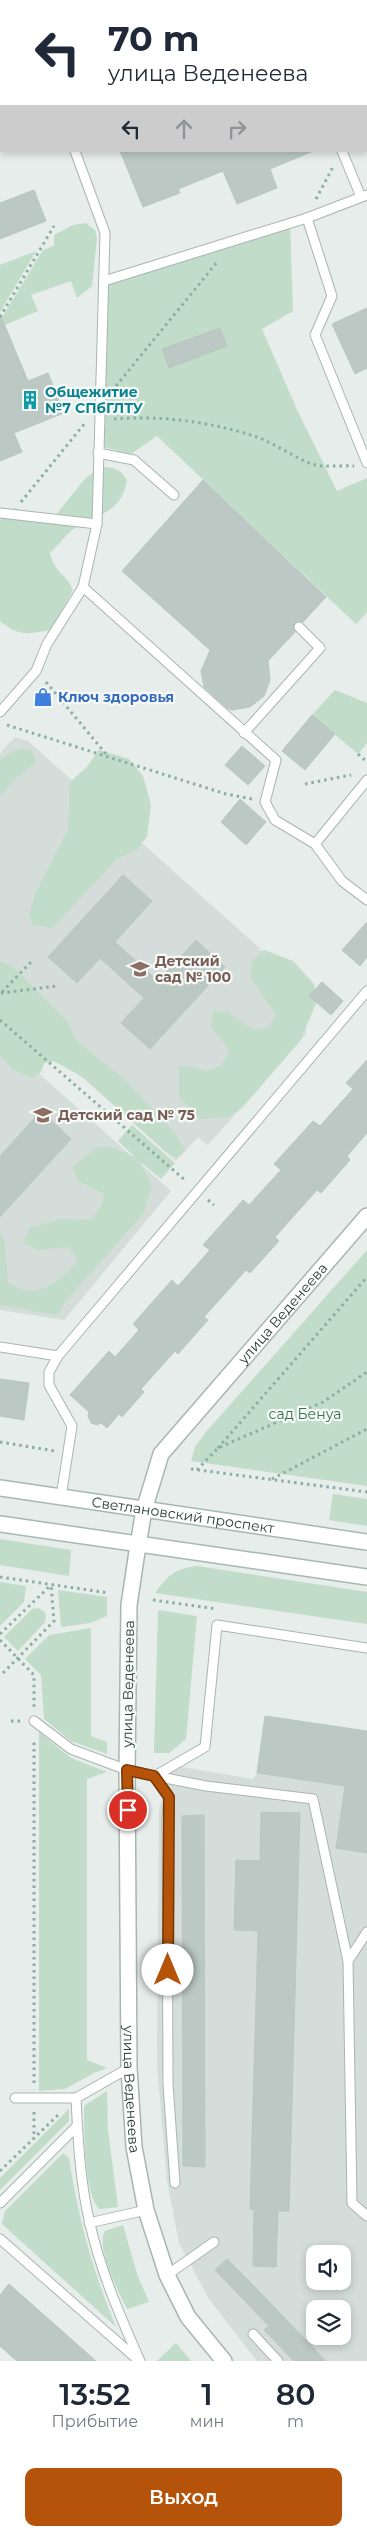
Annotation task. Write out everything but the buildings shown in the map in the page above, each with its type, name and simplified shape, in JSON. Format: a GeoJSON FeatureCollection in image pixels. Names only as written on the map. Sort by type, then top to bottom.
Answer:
{"type":"FeatureCollection","features":[{"type":"Feature","properties":{"kind":"street","name":"улица Веденеева"},"geometry":{"type":"LineString","coordinates":[[224,2361],[188,2317],[167,2274],[146,2210],[134,2147],[129,2068],[127,1770],[129,1605],[144,1510],[161,1454],[367,1216]]}},
{"type":"Feature","properties":{"kind":"street","name":"Светлановский проспект"},"geometry":{"type":"LineString","coordinates":[[0,1488],[367,1542]]}},
{"type":"Feature","properties":{"kind":"street"},"geometry":{"type":"LineString","coordinates":[[0,1524],[367,1577]]}},
{"type":"Feature","properties":{"kind":"lane"},"geometry":{"type":"LineString","coordinates":[[0,712],[36,671],[47,644],[83,587],[98,524],[98,453],[106,234],[75,152]]}},
{"type":"Feature","properties":{"kind":"lane"},"geometry":{"type":"LineString","coordinates":[[104,281],[307,218],[364,196],[342,152]]}},
{"type":"Feature","properties":{"kind":"lane"},"geometry":{"type":"LineString","coordinates":[[307,218],[332,296],[315,335],[363,465]]}},
{"type":"Feature","properties":{"kind":"lane"},"geometry":{"type":"LineString","coordinates":[[98,453],[134,460],[174,495]]}},
{"type":"Feature","properties":{"kind":"lane"},"geometry":{"type":"LineString","coordinates":[[0,513],[98,524]]}},
{"type":"Feature","properties":{"kind":"lane"},"geometry":{"type":"LineString","coordinates":[[83,587],[276,760],[265,802],[275,820],[314,844],[342,881],[367,900]]}},
{"type":"Feature","properties":{"kind":"lane"},"geometry":{"type":"LineString","coordinates":[[244,733],[320,648],[299,627]]}},
{"type":"Feature","properties":{"kind":"lane"},"geometry":{"type":"LineString","coordinates":[[314,844],[367,780]]}},
{"type":"Feature","properties":{"kind":"lane"},"geometry":{"type":"LineString","coordinates":[[61,1497],[72,1426],[49,1385],[49,1372],[58,1356],[367,991]]}},
{"type":"Feature","properties":{"kind":"lane"},"geometry":{"type":"LineString","coordinates":[[0,1347],[58,1356]]}},
{"type":"Feature","properties":{"kind":"lane"},"geometry":{"type":"LineString","coordinates":[[154,1776],[205,1747],[217,1625],[367,1648]]}},
{"type":"Feature","properties":{"kind":"lane"},"geometry":{"type":"LineString","coordinates":[[34,1721],[71,1749],[127,1770],[206,1786],[312,1799],[348,1960],[352,2203],[367,2216]]}},
{"type":"Feature","properties":{"kind":"lane"},"geometry":{"type":"LineString","coordinates":[[154,1776],[169,1797],[167,1818],[168,2084],[175,2183]]}},
{"type":"Feature","properties":{"kind":"lane"},"geometry":{"type":"LineString","coordinates":[[348,1960],[367,1932]]}},
{"type":"Feature","properties":{"kind":"lane"},"geometry":{"type":"LineString","coordinates":[[15,2098],[76,2098],[129,2068]]}},
{"type":"Feature","properties":{"kind":"lane"},"geometry":{"type":"LineString","coordinates":[[76,2098],[82,2185],[90,2223],[112,2298],[139,2361]]}},
{"type":"Feature","properties":{"kind":"lane"},"geometry":{"type":"LineString","coordinates":[[0,2203],[77,2126]]}},
{"type":"Feature","properties":{"kind":"lane"},"geometry":{"type":"LineString","coordinates":[[90,2223],[146,2210]]}},
{"type":"Feature","properties":{"kind":"lane"},"geometry":{"type":"LineString","coordinates":[[0,2239],[139,2361]]}},
{"type":"Feature","properties":{"kind":"lane"},"geometry":{"type":"LineString","coordinates":[[167,2274],[214,2242]]}},
{"type":"Feature","properties":{"kind":"lane"},"geometry":{"type":"LineString","coordinates":[[253,2334],[278,2361]]}},
{"type":"Feature","properties":{"kind":"path"},"geometry":{"type":"LineString","coordinates":[[307,218],[336,160]]}},
{"type":"Feature","properties":{"kind":"path"},"geometry":{"type":"LineString","coordinates":[[0,317],[54,226]]}},
{"type":"Feature","properties":{"kind":"path"},"geometry":{"type":"LineString","coordinates":[[99,420],[143,416],[160,420],[178,418],[257,437],[314,464],[363,465]]}},
{"type":"Feature","properties":{"kind":"path"},"geometry":{"type":"LineString","coordinates":[[36,671],[106,755]]}},
{"type":"Feature","properties":{"kind":"path"},"geometry":{"type":"LineString","coordinates":[[3,723],[226,794],[265,802]]}},
{"type":"Feature","properties":{"kind":"path"},"geometry":{"type":"LineString","coordinates":[[358,754],[367,762]]}},
{"type":"Feature","properties":{"kind":"path"},"geometry":{"type":"LineString","coordinates":[[305,784],[358,774]]}},
{"type":"Feature","properties":{"kind":"path"},"geometry":{"type":"LineString","coordinates":[[0,994],[31,962]]}},
{"type":"Feature","properties":{"kind":"path"},"geometry":{"type":"LineString","coordinates":[[0,994],[57,986]]}},
{"type":"Feature","properties":{"kind":"path"},"geometry":{"type":"LineString","coordinates":[[0,1020],[214,1205]]}},
{"type":"Feature","properties":{"kind":"path"},"geometry":{"type":"LineString","coordinates":[[197,1470],[367,1277]]}},
{"type":"Feature","properties":{"kind":"path"},"geometry":{"type":"LineString","coordinates":[[218,1448],[322,1402],[367,1372]]}},
{"type":"Feature","properties":{"kind":"path"},"geometry":{"type":"LineString","coordinates":[[272,1479],[367,1429]]}},
{"type":"Feature","properties":{"kind":"path"},"geometry":{"type":"LineString","coordinates":[[0,1442],[68,1453]]}},
{"type":"Feature","properties":{"kind":"path"},"geometry":{"type":"LineString","coordinates":[[190,1469],[367,1492]]}},
{"type":"Feature","properties":{"kind":"path"},"geometry":{"type":"LineString","coordinates":[[0,1577],[109,1593]]}},
{"type":"Feature","properties":{"kind":"path"},"geometry":{"type":"LineString","coordinates":[[0,1634],[51,1585]]}},
{"type":"Feature","properties":{"kind":"path"},"geometry":{"type":"LineString","coordinates":[[3,1674],[54,1621],[51,1585]]}},
{"type":"Feature","properties":{"kind":"path"},"geometry":{"type":"LineString","coordinates":[[0,1640],[34,1675],[34,2136]]}},
{"type":"Feature","properties":{"kind":"path"},"geometry":{"type":"LineString","coordinates":[[0,2171],[34,2136],[76,2098]]}},
{"type":"Feature","properties":{"kind":"shaded area","name":"Детский сад № 100"},"geometry":{"type":"Polygon","coordinates":[[[15,737],[28,741],[255,944],[304,993],[306,1034],[208,1145],[198,1137],[176,1161],[0,1004],[0,753],[15,737]]]}},
{"type":"Feature","properties":{"kind":"shaded area","name":"Детский сад № 75"},"geometry":{"type":"Polygon","coordinates":[[[0,1039],[171,1191],[64,1320],[0,1310],[0,1039]]]}},
{"type":"Feature","properties":{"kind":"shaded area"},"geometry":{"type":"Polygon","coordinates":[[[265,1716],[367,1731],[367,2361],[257,2361],[209,2299],[179,2243],[167,2181],[157,2065],[159,1810],[170,1765],[253,1779],[257,1773],[265,1716]]]}},
{"type":"Feature","properties":{"kind":"green space"},"geometry":{"type":"Polygon","coordinates":[[[86,223],[95,230],[97,238],[92,286],[77,298],[71,281],[31,295],[38,311],[0,327],[0,321],[43,250],[54,246],[54,235],[73,225],[86,223]]]}},
{"type":"Feature","properties":{"kind":"green space"},"geometry":{"type":"Polygon","coordinates":[[[290,223],[293,311],[262,329],[298,412],[337,491],[367,478],[367,612],[356,624],[157,436],[131,454],[103,447],[104,281],[290,223]]]}},
{"type":"Feature","properties":{"kind":"green space"},"geometry":{"type":"Polygon","coordinates":[[[36,251],[0,312],[0,265],[36,251]]]}},
{"type":"Feature","properties":{"kind":"green space"},"geometry":{"type":"Polygon","coordinates":[[[100,467],[116,469],[127,480],[119,501],[106,512],[72,530],[50,553],[54,565],[73,590],[51,630],[24,633],[13,630],[0,621],[0,520],[5,512],[15,508],[45,520],[55,516],[84,480],[100,467]]]}},
{"type":"Feature","properties":{"kind":"green space"},"geometry":{"type":"Polygon","coordinates":[[[335,690],[367,703],[367,743],[358,754],[312,715],[335,690]]]}},
{"type":"Feature","properties":{"kind":"green space"},"geometry":{"type":"Polygon","coordinates":[[[22,749],[32,752],[36,762],[12,782],[0,796],[0,760],[12,751],[22,749]]]}},
{"type":"Feature","properties":{"kind":"green space"},"geometry":{"type":"Polygon","coordinates":[[[99,750],[129,759],[143,776],[151,805],[147,837],[136,850],[116,860],[52,928],[33,925],[29,914],[36,892],[68,830],[70,782],[86,768],[99,750]]]}},
{"type":"Feature","properties":{"kind":"green space"},"geometry":{"type":"Polygon","coordinates":[[[264,950],[293,961],[314,984],[318,999],[300,1041],[242,1108],[229,1117],[199,1119],[179,1096],[179,1065],[208,1071],[222,1065],[230,1050],[211,1027],[213,1011],[228,1012],[254,1030],[269,1027],[276,1015],[250,977],[253,960],[264,950]]]}},
{"type":"Feature","properties":{"kind":"green space"},"geometry":{"type":"Polygon","coordinates":[[[0,961],[12,966],[67,1021],[77,1041],[126,1081],[174,1132],[185,1150],[177,1158],[167,1153],[84,1078],[54,1061],[44,1063],[41,1072],[32,1078],[12,1069],[0,1055],[0,961]]]}},
{"type":"Feature","properties":{"kind":"green space"},"geometry":{"type":"Polygon","coordinates":[[[132,1125],[175,1163],[161,1179],[140,1162],[152,1186],[143,1214],[65,1302],[57,1315],[0,1305],[0,1234],[4,1240],[8,1282],[28,1291],[46,1287],[63,1276],[78,1261],[69,1247],[38,1250],[24,1243],[29,1228],[59,1219],[90,1220],[100,1209],[104,1194],[78,1181],[73,1167],[90,1152],[102,1147],[115,1149],[135,1157],[118,1141],[132,1125]]]}},
{"type":"Feature","properties":{"kind":"green space","name":"сад Бенуа"},"geometry":{"type":"Polygon","coordinates":[[[367,1250],[367,1486],[191,1461],[195,1447],[206,1432],[367,1250]]]}},
{"type":"Feature","properties":{"kind":"green space"},"geometry":{"type":"Polygon","coordinates":[[[333,1494],[367,1499],[367,1526],[329,1520],[333,1494]]]}},
{"type":"Feature","properties":{"kind":"green space"},"geometry":{"type":"Polygon","coordinates":[[[0,1539],[71,1550],[69,1576],[0,1565],[0,1539]]]}},
{"type":"Feature","properties":{"kind":"green space"},"geometry":{"type":"Polygon","coordinates":[[[197,1566],[367,1592],[367,1624],[155,1593],[173,1574],[183,1569],[197,1566]]]}},
{"type":"Feature","properties":{"kind":"green space"},"geometry":{"type":"Polygon","coordinates":[[[0,1582],[26,1586],[24,1602],[0,1626],[0,1582]]]}},
{"type":"Feature","properties":{"kind":"green space"},"geometry":{"type":"Polygon","coordinates":[[[58,1590],[107,1597],[107,1616],[90,1623],[61,1627],[58,1590]]]}},
{"type":"Feature","properties":{"kind":"green space"},"geometry":{"type":"Polygon","coordinates":[[[38,1608],[45,1613],[45,1622],[18,1651],[4,1637],[32,1609],[38,1608]]]}},
{"type":"Feature","properties":{"kind":"green space"},"geometry":{"type":"Polygon","coordinates":[[[158,1610],[197,1616],[186,1739],[169,1753],[154,1753],[158,1610]]]}},
{"type":"Feature","properties":{"kind":"green space"},"geometry":{"type":"Polygon","coordinates":[[[91,1628],[91,1736],[107,1742],[107,1754],[71,1741],[44,1719],[41,1675],[25,1659],[49,1635],[91,1628]]]}},
{"type":"Feature","properties":{"kind":"green space"},"geometry":{"type":"Polygon","coordinates":[[[39,1732],[71,1758],[107,1772],[87,1779],[87,2060],[107,2068],[65,2089],[39,2091],[39,1732]]]}},
{"type":"Feature","properties":{"kind":"green space"},"geometry":{"type":"Polygon","coordinates":[[[107,2091],[108,2130],[118,2207],[100,2209],[95,2202],[88,2177],[84,2106],[107,2091]]]}},
{"type":"Feature","properties":{"kind":"green space"},"geometry":{"type":"Polygon","coordinates":[[[69,2109],[69,2121],[0,2190],[0,2178],[69,2109]]]}},
{"type":"Feature","properties":{"kind":"green space"},"geometry":{"type":"Polygon","coordinates":[[[63,2153],[69,2158],[87,2244],[100,2286],[116,2327],[2,2224],[5,2211],[63,2153]]]}},
{"type":"Feature","properties":{"kind":"green space"},"geometry":{"type":"Polygon","coordinates":[[[123,2225],[138,2277],[149,2302],[127,2309],[109,2270],[103,2248],[105,2231],[123,2225]]]}},
{"type":"Feature","properties":{"kind":"green space"},"geometry":{"type":"Polygon","coordinates":[[[176,2343],[191,2361],[157,2361],[176,2343]]]}},
{"type":"Feature","properties":{"kind":"place","name":"Общежитие №7 СПбГЛТУ"},"geometry":{"type":"Point","coordinates":[30,400]}},
{"type":"Feature","properties":{"kind":"place","name":"Ключ здоровья"},"geometry":{"type":"Point","coordinates":[43,697]}},
{"type":"Feature","properties":{"kind":"place","name":"Детский сад № 100"},"geometry":{"type":"Point","coordinates":[140,969]}},
{"type":"Feature","properties":{"kind":"place","name":"Детский сад № 75"},"geometry":{"type":"Point","coordinates":[43,1115]}},
{"type":"Feature","properties":{"kind":"route"},"geometry":{"type":"LineString","coordinates":[[128,1810],[127,1770],[154,1776],[169,1797],[167,1818],[168,1970]]}}]}
